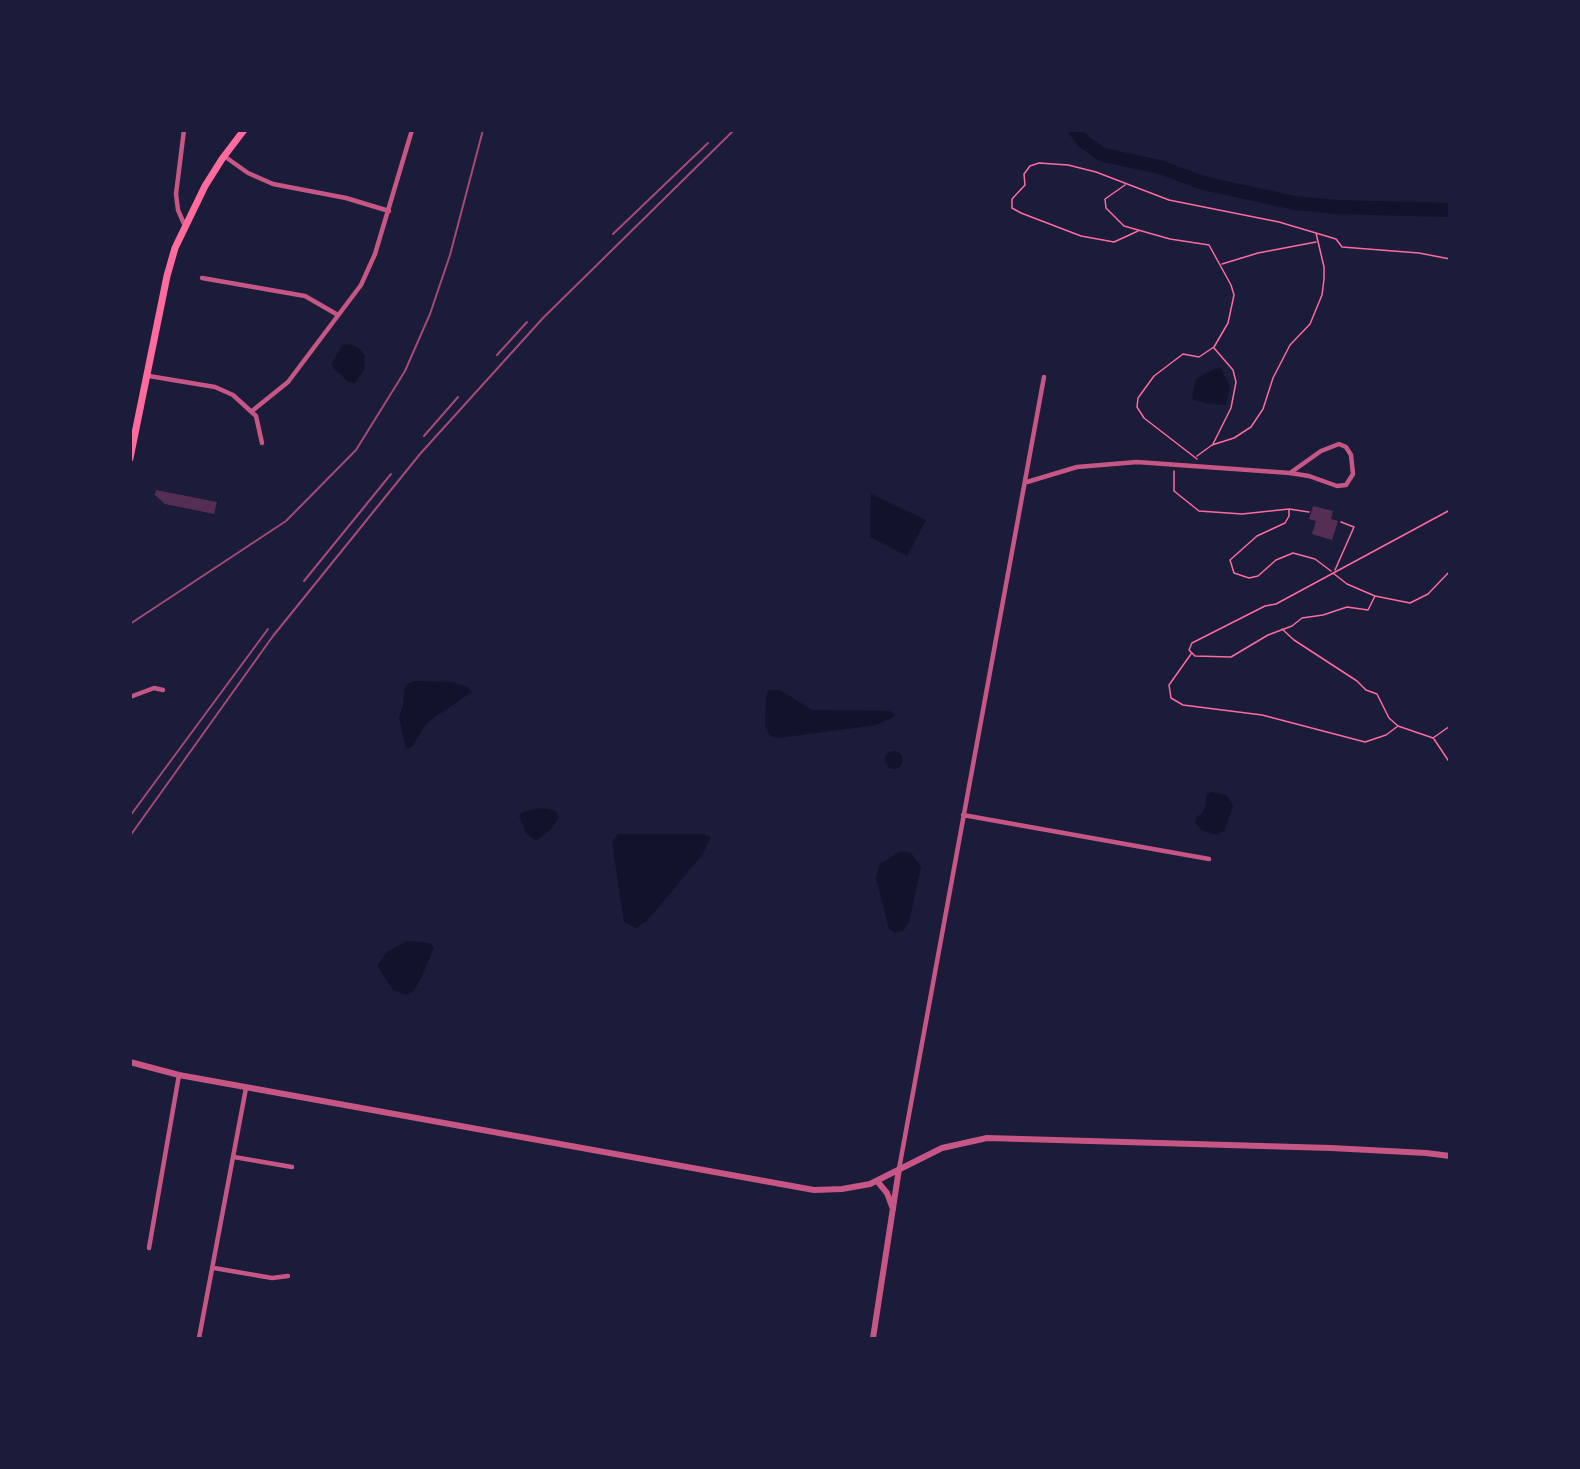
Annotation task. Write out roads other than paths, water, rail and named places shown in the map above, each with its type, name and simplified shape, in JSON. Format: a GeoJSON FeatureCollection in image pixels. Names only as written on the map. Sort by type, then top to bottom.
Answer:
{"type":"FeatureCollection","features":[{"type":"Feature","properties":{"kind":"main road"},"geometry":{"type":"LineString","coordinates":[[130,458],[149,376],[167,276],[185,226],[224,156],[244,130]]}},
{"type":"Feature","properties":{"kind":"street"},"geometry":{"type":"LineString","coordinates":[[184,130],[176,194],[178,210],[185,226]]}},
{"type":"Feature","properties":{"kind":"street"},"geometry":{"type":"LineString","coordinates":[[252,411],[288,382],[361,285],[369,270],[389,211],[412,130]]}},
{"type":"Feature","properties":{"kind":"street"},"geometry":{"type":"LineString","coordinates":[[224,156],[248,173],[273,184],[346,198],[389,211]]}},
{"type":"Feature","properties":{"kind":"street"},"geometry":{"type":"LineString","coordinates":[[202,278],[305,297],[339,315]]}},
{"type":"Feature","properties":{"kind":"street"},"geometry":{"type":"LineString","coordinates":[[149,376],[221,389],[252,411],[260,425],[262,443]]}},
{"type":"Feature","properties":{"kind":"street"},"geometry":{"type":"LineString","coordinates":[[873,1338],[899,1169],[963,815],[1027,482],[1044,377]]}},
{"type":"Feature","properties":{"kind":"street"},"geometry":{"type":"LineString","coordinates":[[1027,482],[1077,467],[1105,463],[1174,464],[1290,472],[1337,486],[1346,484],[1353,474],[1350,455],[1346,447],[1339,444],[1321,451],[1290,472]]}},
{"type":"Feature","properties":{"kind":"street"},"geometry":{"type":"LineString","coordinates":[[130,698],[154,688],[163,690]]}},
{"type":"Feature","properties":{"kind":"street"},"geometry":{"type":"LineString","coordinates":[[963,815],[1209,859]]}},
{"type":"Feature","properties":{"kind":"street"},"geometry":{"type":"LineString","coordinates":[[130,1062],[179,1075],[246,1088],[799,1189],[842,1189],[877,1181],[942,1148],[987,1138],[1331,1148],[1449,1156]]}},
{"type":"Feature","properties":{"kind":"street"},"geometry":{"type":"LineString","coordinates":[[149,1248],[179,1075]]}},
{"type":"Feature","properties":{"kind":"street"},"geometry":{"type":"LineString","coordinates":[[199,1338],[214,1268],[246,1088]]}},
{"type":"Feature","properties":{"kind":"street"},"geometry":{"type":"LineString","coordinates":[[234,1157],[292,1167]]}},
{"type":"Feature","properties":{"kind":"street"},"geometry":{"type":"LineString","coordinates":[[877,1181],[887,1193],[894,1209]]}},
{"type":"Feature","properties":{"kind":"street"},"geometry":{"type":"LineString","coordinates":[[214,1268],[272,1278],[288,1276]]}},
{"type":"Feature","properties":{"kind":"waterway"},"geometry":{"type":"LineString","coordinates":[[1075,130],[1084,142],[1103,155],[1160,167],[1203,183],[1295,203],[1336,207],[1450,210]]}},
{"type":"Feature","properties":{"kind":"railway"},"geometry":{"type":"LineString","coordinates":[[130,624],[286,521],[356,450],[405,371],[430,314],[450,255],[483,130]]}},
{"type":"Feature","properties":{"kind":"railway"},"geometry":{"type":"LineString","coordinates":[[130,836],[273,636],[420,454],[543,318],[734,130]]}},
{"type":"Feature","properties":{"kind":"railway"},"geometry":{"type":"LineString","coordinates":[[613,234],[708,143]]}},
{"type":"Feature","properties":{"kind":"railway"},"geometry":{"type":"LineString","coordinates":[[497,355],[527,322]]}},
{"type":"Feature","properties":{"kind":"railway"},"geometry":{"type":"LineString","coordinates":[[424,436],[458,397]]}},
{"type":"Feature","properties":{"kind":"railway"},"geometry":{"type":"LineString","coordinates":[[304,581],[391,474]]}},
{"type":"Feature","properties":{"kind":"railway"},"geometry":{"type":"LineString","coordinates":[[130,816],[268,629]]}}]}
